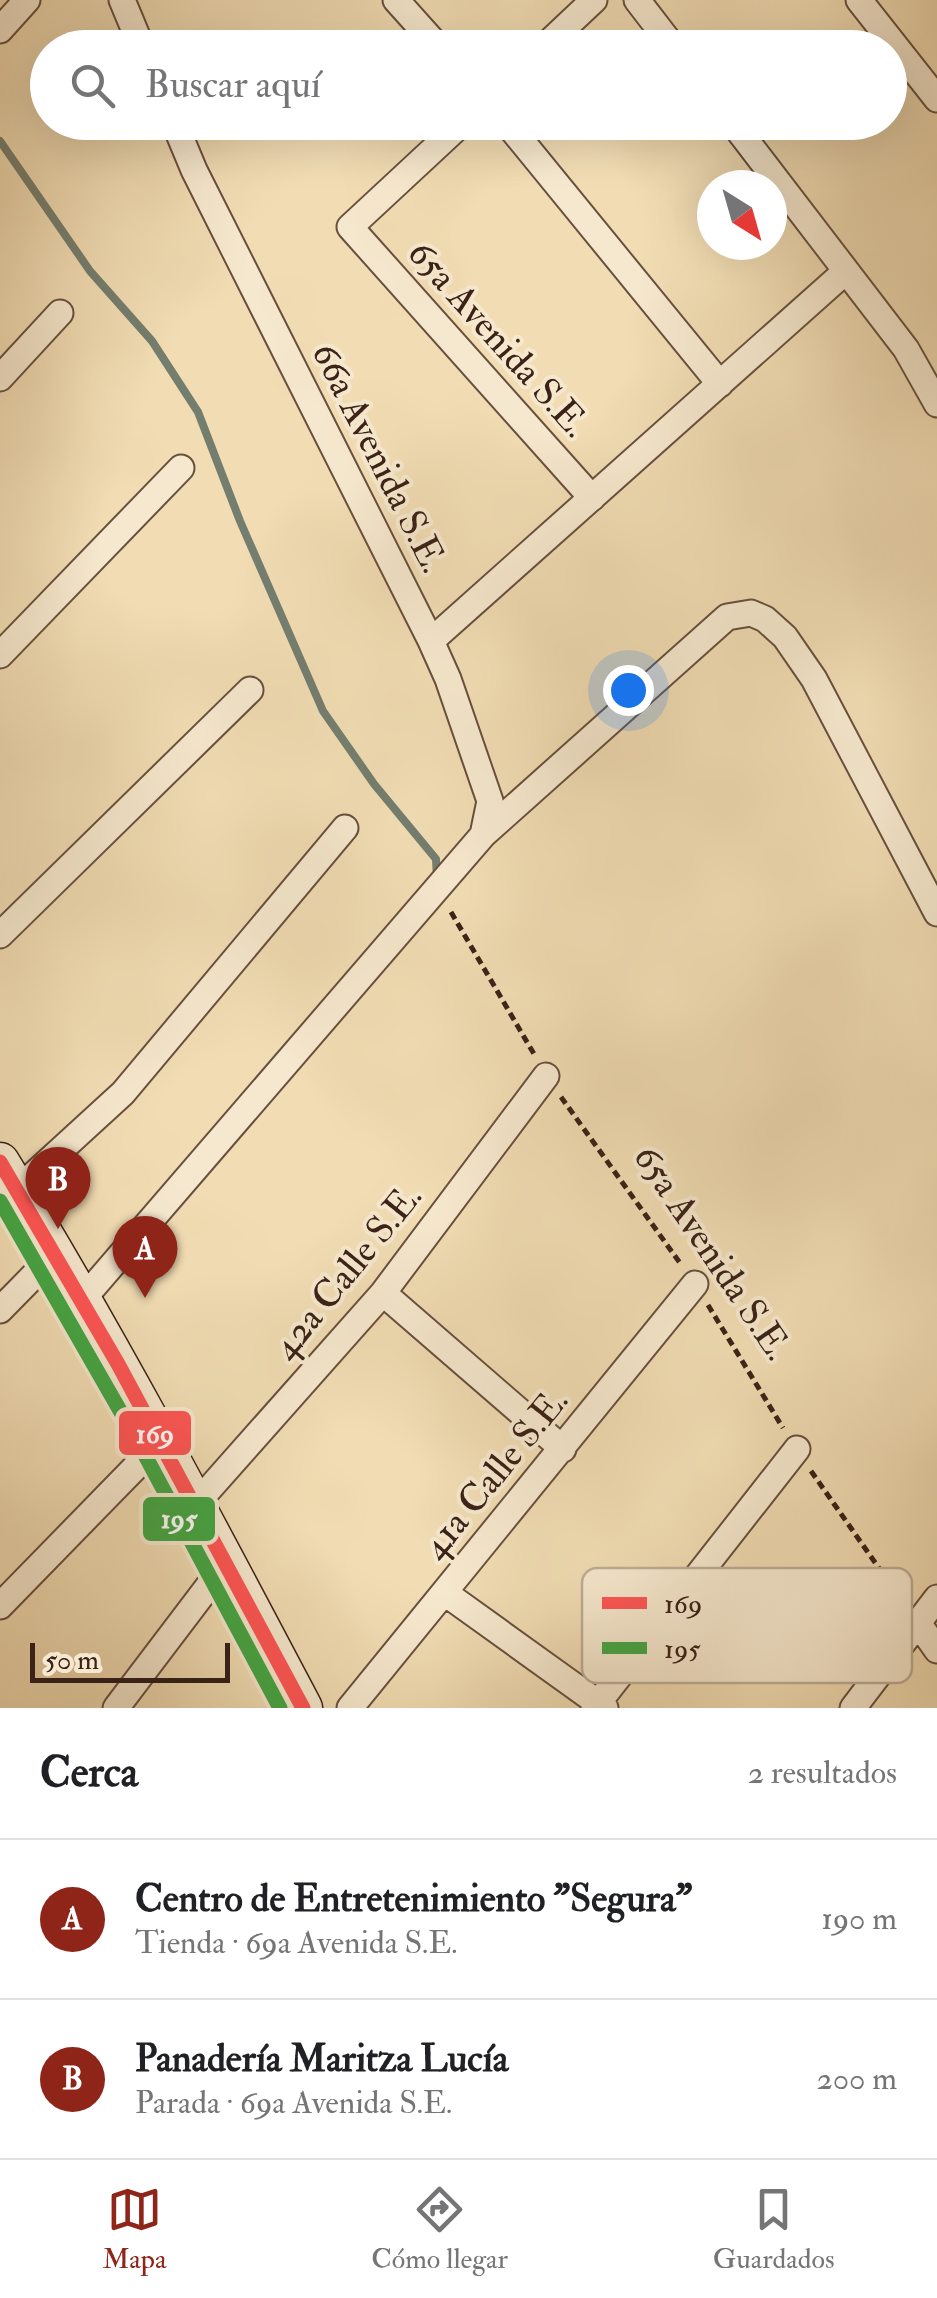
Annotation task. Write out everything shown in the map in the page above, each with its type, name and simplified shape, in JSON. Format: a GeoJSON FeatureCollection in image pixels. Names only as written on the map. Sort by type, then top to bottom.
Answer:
{"type":"FeatureCollection","features":[{"type":"Feature","properties":{"kind":"street"},"geometry":{"type":"LineString","coordinates":[[0,30],[26,0]]}},
{"type":"Feature","properties":{"kind":"street"},"geometry":{"type":"LineString","coordinates":[[122,0],[134,30]]}},
{"type":"Feature","properties":{"kind":"street"},"geometry":{"type":"LineString","coordinates":[[396,0],[424,30]]}},
{"type":"Feature","properties":{"kind":"street"},"geometry":{"type":"LineString","coordinates":[[563,30],[594,0]]}},
{"type":"Feature","properties":{"kind":"street"},"geometry":{"type":"LineString","coordinates":[[638,0],[660,30]]}},
{"type":"Feature","properties":{"kind":"street"},"geometry":{"type":"LineString","coordinates":[[859,0],[882,30]]}},
{"type":"Feature","properties":{"kind":"street"},"geometry":{"type":"LineString","coordinates":[[907,62],[937,100]]}},
{"type":"Feature","properties":{"kind":"street","name":"66a Avenida S.E."},"geometry":{"type":"LineString","coordinates":[[182,140],[448,679],[490,802],[483,834]]}},
{"type":"Feature","properties":{"kind":"street","name":"65a Avenida S.E."},"geometry":{"type":"LineString","coordinates":[[444,140],[350,227],[592,498]]}},
{"type":"Feature","properties":{"kind":"street"},"geometry":{"type":"LineString","coordinates":[[521,140],[720,384]]}},
{"type":"Feature","properties":{"kind":"street"},"geometry":{"type":"LineString","coordinates":[[746,140],[906,349],[937,404]]}},
{"type":"Feature","properties":{"kind":"street"},"geometry":{"type":"LineString","coordinates":[[431,641],[846,271]]}},
{"type":"Feature","properties":{"kind":"street"},"geometry":{"type":"LineString","coordinates":[[0,378],[60,313]]}},
{"type":"Feature","properties":{"kind":"street"},"geometry":{"type":"LineString","coordinates":[[0,655],[181,468]]}},
{"type":"Feature","properties":{"kind":"street"},"geometry":{"type":"LineString","coordinates":[[82,1300],[483,834],[727,617],[750,612],[766,618],[785,637],[814,680],[937,913]]}},
{"type":"Feature","properties":{"kind":"street"},"geometry":{"type":"LineString","coordinates":[[0,935],[250,690]]}},
{"type":"Feature","properties":{"kind":"street"},"geometry":{"type":"LineString","coordinates":[[303,1708],[56,1252],[9,1176],[123,1093],[345,828]]}},
{"type":"Feature","properties":{"kind":"street","name":"42a Calle S.E."},"geometry":{"type":"LineString","coordinates":[[195,1505],[384,1293],[546,1076]]}},
{"type":"Feature","properties":{"kind":"street"},"geometry":{"type":"LineString","coordinates":[[0,1310],[56,1252]]}},
{"type":"Feature","properties":{"kind":"street","name":"41a Calle S.E."},"geometry":{"type":"LineString","coordinates":[[350,1708],[695,1284]]}},
{"type":"Feature","properties":{"kind":"street"},"geometry":{"type":"LineString","coordinates":[[384,1293],[563,1449]]}},
{"type":"Feature","properties":{"kind":"street"},"geometry":{"type":"LineString","coordinates":[[0,1606],[160,1442]]}},
{"type":"Feature","properties":{"kind":"street"},"geometry":{"type":"LineString","coordinates":[[705,1568],[796,1449]]}},
{"type":"Feature","properties":{"kind":"street"},"geometry":{"type":"LineString","coordinates":[[116,1708],[226,1562]]}},
{"type":"Feature","properties":{"kind":"street"},"geometry":{"type":"LineString","coordinates":[[445,1593],[599,1706],[617,1683]]}},
{"type":"Feature","properties":{"kind":"street"},"geometry":{"type":"LineString","coordinates":[[912,1631],[937,1598]]}},
{"type":"Feature","properties":{"kind":"street"},"geometry":{"type":"LineString","coordinates":[[918,1623],[937,1650]]}},
{"type":"Feature","properties":{"kind":"street"},"geometry":{"type":"LineString","coordinates":[[852,1708],[871,1683]]}},
{"type":"Feature","properties":{"kind":"path","name":"65a Avenida S.E."},"geometry":{"type":"LineString","coordinates":[[437,888],[546,1076],[695,1284],[796,1449],[879,1568]]}},
{"type":"Feature","properties":{"kind":"path","name":"65a Avenida S.E."},"geometry":{"type":"LineString","coordinates":[[912,1614],[918,1623]]}},
{"type":"Feature","properties":{"kind":"waterway"},"geometry":{"type":"LineString","coordinates":[[0,141],[90,271],[152,341],[198,412],[240,521],[323,711],[374,784],[436,859],[437,879]]}},
{"type":"Feature","properties":{"kind":"transit line","name":"169"},"geometry":{"type":"LineString","coordinates":[[0,1162],[118,1364],[303,1708]]}},
{"type":"Feature","properties":{"kind":"transit line","name":"195"},"geometry":{"type":"LineString","coordinates":[[0,1201],[138,1442],[280,1708]]}},
{"type":"Feature","properties":{"kind":"place","name":"Panadería Maritza Lucía"},"geometry":{"type":"Point","coordinates":[58,1229]}},
{"type":"Feature","properties":{"kind":"place","name":"Centro de Entretenimiento \"Segura\""},"geometry":{"type":"Point","coordinates":[145,1298]}}]}
